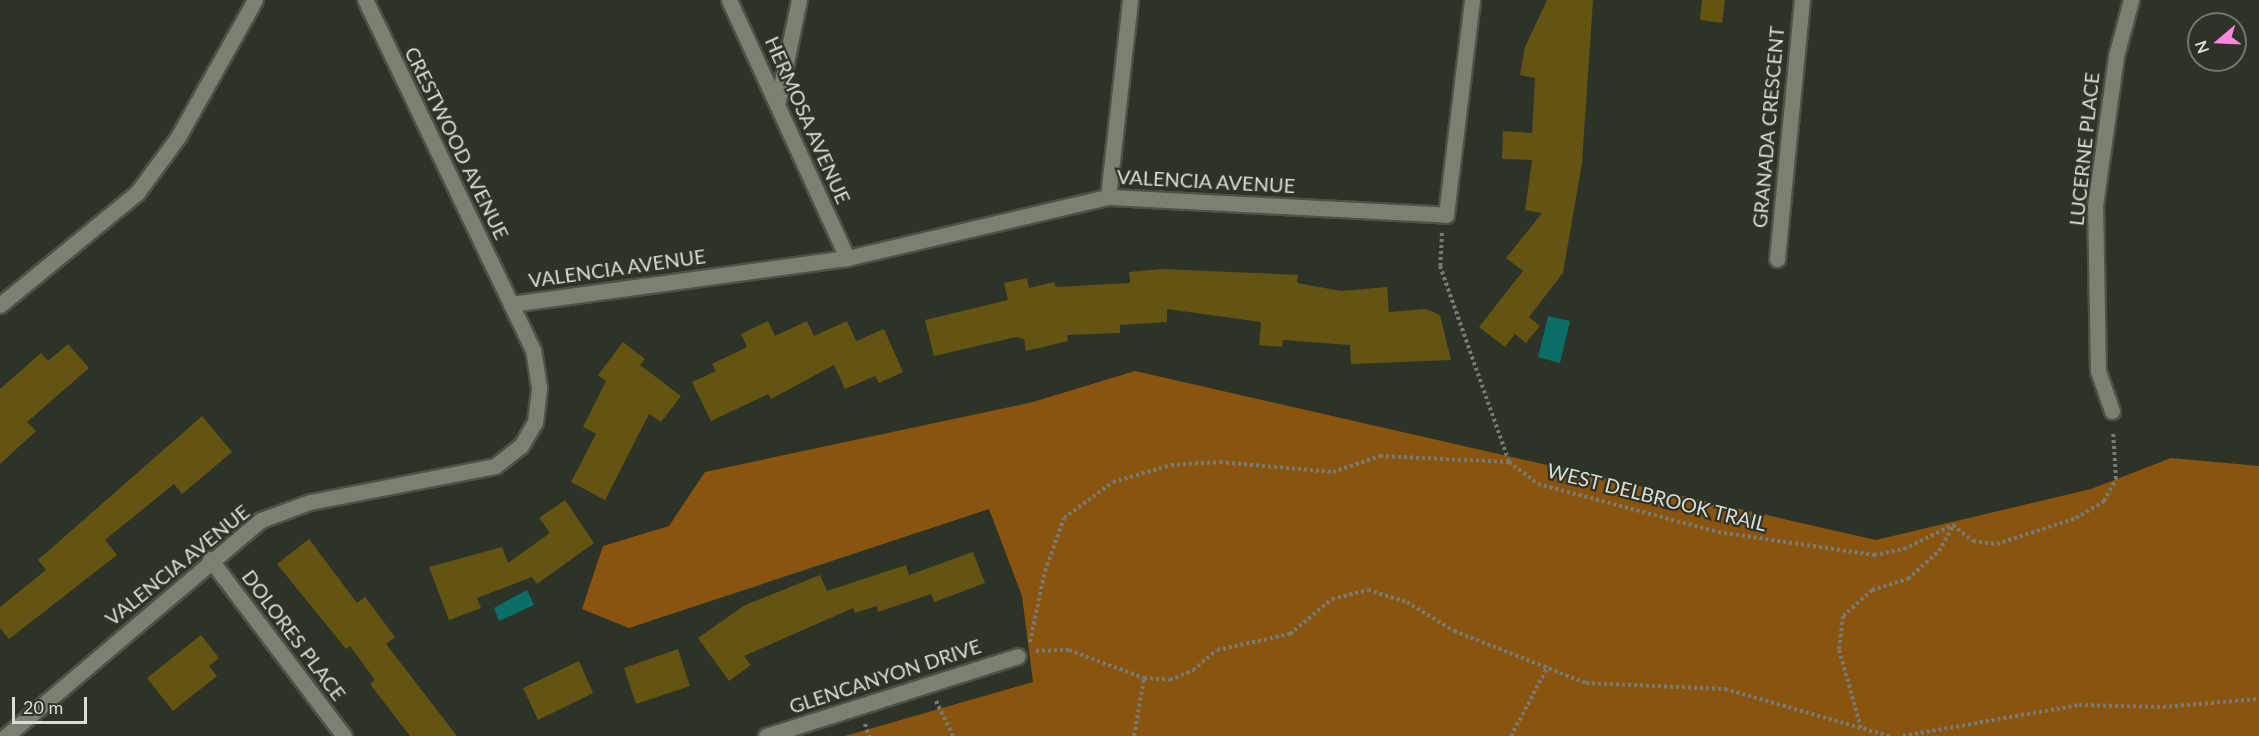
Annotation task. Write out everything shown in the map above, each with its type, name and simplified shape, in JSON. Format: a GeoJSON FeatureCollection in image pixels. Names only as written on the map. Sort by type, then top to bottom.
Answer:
{"type":"FeatureCollection","features":[{"type":"Feature","properties":{"kind":"street"},"geometry":{"type":"LineString","coordinates":[[0,305],[137,194],[178,137],[255,0]]}},
{"type":"Feature","properties":{"kind":"street","name":"CRESTWOOD AVENUE"},"geometry":{"type":"LineString","coordinates":[[365,0],[511,304]]}},
{"type":"Feature","properties":{"kind":"street","name":"HERMOSA AVENUE"},"geometry":{"type":"LineString","coordinates":[[729,0],[778,101],[847,258]]}},
{"type":"Feature","properties":{"kind":"street"},"geometry":{"type":"LineString","coordinates":[[778,101],[799,0]]}},
{"type":"Feature","properties":{"kind":"street"},"geometry":{"type":"LineString","coordinates":[[1108,197],[1130,0]]}},
{"type":"Feature","properties":{"kind":"street"},"geometry":{"type":"LineString","coordinates":[[1446,215],[1472,0]]}},
{"type":"Feature","properties":{"kind":"street","name":"GRANADA CRESCENT"},"geometry":{"type":"LineString","coordinates":[[1777,259],[1802,0]]}},
{"type":"Feature","properties":{"kind":"street","name":"LUCERNE PLACE"},"geometry":{"type":"LineString","coordinates":[[2112,411],[2098,371],[2095,206],[2116,56],[2131,0]]}},
{"type":"Feature","properties":{"kind":"street","name":"VALENCIA AVENUE"},"geometry":{"type":"LineString","coordinates":[[6,736],[210,559],[261,520],[310,502],[447,479],[495,466],[521,446],[535,422],[540,387],[533,350],[511,304],[847,258],[1108,197],[1446,215]]}},
{"type":"Feature","properties":{"kind":"street","name":"DOLORES PLACE"},"geometry":{"type":"LineString","coordinates":[[210,559],[344,736]]}},
{"type":"Feature","properties":{"kind":"street","name":"GLENCANYON DRIVE"},"geometry":{"type":"LineString","coordinates":[[766,736],[1021,655]]}},
{"type":"Feature","properties":{"kind":"path"},"geometry":{"type":"LineString","coordinates":[[1446,215],[1440,267],[1509,462],[1380,456],[1333,472],[1220,462],[1171,465],[1113,482],[1064,518],[1021,655],[1069,650],[1144,678],[1170,680],[1193,670],[1218,650],[1290,634],[1332,599],[1368,590],[1407,602],[1454,631],[1596,684],[1725,689],[1889,736]]}},
{"type":"Feature","properties":{"kind":"path"},"geometry":{"type":"LineString","coordinates":[[1861,729],[1839,650],[1843,616],[1872,590],[1908,579],[1940,551],[1953,525],[1973,541],[1997,544],[2076,518],[2104,501],[2116,479],[2112,411]]}},
{"type":"Feature","properties":{"kind":"path","name":"WEST DELBROOK TRAIL"},"geometry":{"type":"LineString","coordinates":[[1509,462],[1538,484],[1718,532],[1874,555],[1904,549],[1953,525]]}},
{"type":"Feature","properties":{"kind":"path"},"geometry":{"type":"LineString","coordinates":[[1511,736],[1548,666]]}},
{"type":"Feature","properties":{"kind":"path"},"geometry":{"type":"LineString","coordinates":[[1134,736],[1144,678]]}},
{"type":"Feature","properties":{"kind":"path"},"geometry":{"type":"LineString","coordinates":[[927,684],[953,736]]}},
{"type":"Feature","properties":{"kind":"path"},"geometry":{"type":"LineString","coordinates":[[1903,736],[1926,734],[2079,705],[2163,707],[2259,699]]}},
{"type":"Feature","properties":{"kind":"shaded area"},"geometry":{"type":"Polygon","coordinates":[[[1135,371],[1876,540],[2091,489],[2171,458],[2259,466],[2259,736],[845,736],[1033,682],[1022,596],[989,509],[629,628],[582,609],[603,546],[669,526],[705,472],[1033,402],[1135,371]]]}},
{"type":"Feature","properties":{"kind":"water"},"geometry":{"type":"Polygon","coordinates":[[[1548,316],[1570,321],[1560,363],[1538,357],[1548,316]]]}},
{"type":"Feature","properties":{"kind":"water"},"geometry":{"type":"Polygon","coordinates":[[[527,590],[534,605],[499,621],[494,608],[527,590]]]}},
{"type":"Feature","properties":{"kind":"building"},"geometry":{"type":"Polygon","coordinates":[[[1547,0],[1593,0],[1582,163],[1563,273],[1529,317],[1540,326],[1526,343],[1515,334],[1505,347],[1479,327],[1523,271],[1506,258],[1542,213],[1525,210],[1532,160],[1502,159],[1503,131],[1532,133],[1535,78],[1520,75],[1525,47],[1547,0]]]}},
{"type":"Feature","properties":{"kind":"building"},"geometry":{"type":"Polygon","coordinates":[[[1702,0],[1725,0],[1722,23],[1700,20],[1702,0]]]}},
{"type":"Feature","properties":{"kind":"building"},"geometry":{"type":"Polygon","coordinates":[[[1162,269],[1298,275],[1297,283],[1341,291],[1387,287],[1389,312],[1426,309],[1440,315],[1451,360],[1351,364],[1350,345],[1283,340],[1282,347],[1259,345],[1261,322],[1167,309],[1167,322],[1120,325],[1120,333],[1067,335],[1068,341],[1026,351],[1024,339],[1016,337],[934,356],[925,320],[1008,300],[1004,283],[1027,278],[1029,288],[1054,282],[1056,287],[1130,283],[1129,272],[1162,269]]]}},
{"type":"Feature","properties":{"kind":"building"},"geometry":{"type":"Polygon","coordinates":[[[768,321],[775,336],[807,321],[814,336],[847,321],[856,341],[884,329],[903,372],[879,383],[875,376],[845,389],[834,365],[771,399],[768,394],[711,421],[692,382],[716,371],[712,364],[747,347],[741,334],[768,321]]]}},
{"type":"Feature","properties":{"kind":"building"},"geometry":{"type":"Polygon","coordinates":[[[623,342],[645,359],[640,365],[681,396],[661,422],[649,414],[605,500],[571,482],[596,434],[583,427],[606,381],[598,375],[623,342]]]}},
{"type":"Feature","properties":{"kind":"building"},"geometry":{"type":"Polygon","coordinates":[[[68,344],[89,368],[27,422],[36,431],[0,464],[0,389],[41,353],[48,361],[68,344]]]}},
{"type":"Feature","properties":{"kind":"building"},"geometry":{"type":"Polygon","coordinates":[[[202,416],[232,452],[182,494],[174,484],[105,540],[117,555],[9,639],[0,628],[0,607],[46,570],[38,560],[202,416]]]}},
{"type":"Feature","properties":{"kind":"building"},"geometry":{"type":"Polygon","coordinates":[[[565,500],[594,543],[537,584],[532,577],[477,598],[481,608],[449,620],[429,567],[502,547],[508,563],[550,533],[539,518],[565,500]]]}},
{"type":"Feature","properties":{"kind":"building"},"geometry":{"type":"Polygon","coordinates":[[[309,539],[357,603],[365,597],[395,637],[386,644],[457,736],[410,736],[370,684],[375,680],[350,646],[346,649],[277,564],[309,539]]]}},
{"type":"Feature","properties":{"kind":"building"},"geometry":{"type":"Polygon","coordinates":[[[973,552],[985,583],[934,602],[931,594],[878,612],[877,606],[855,613],[853,608],[744,656],[751,665],[729,681],[698,638],[745,605],[820,575],[827,591],[906,565],[909,575],[973,552]]]}},
{"type":"Feature","properties":{"kind":"building"},"geometry":{"type":"Polygon","coordinates":[[[201,635],[219,658],[209,666],[217,676],[173,711],[147,678],[201,635]]]}},
{"type":"Feature","properties":{"kind":"building"},"geometry":{"type":"Polygon","coordinates":[[[678,649],[690,686],[636,704],[624,668],[678,649]]]}},
{"type":"Feature","properties":{"kind":"building"},"geometry":{"type":"Polygon","coordinates":[[[579,661],[593,693],[538,720],[523,688],[579,661]]]}}]}
